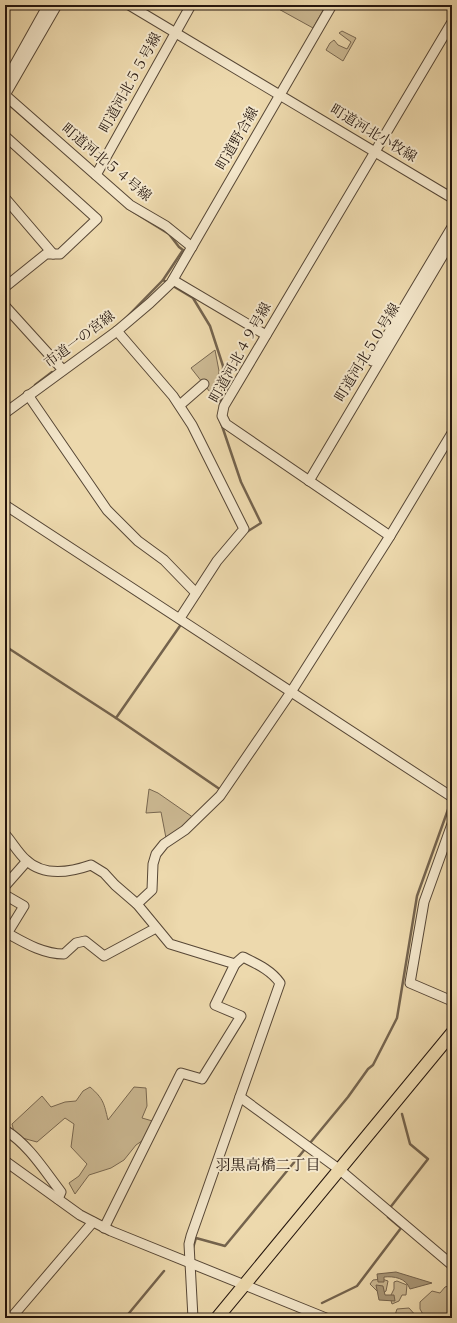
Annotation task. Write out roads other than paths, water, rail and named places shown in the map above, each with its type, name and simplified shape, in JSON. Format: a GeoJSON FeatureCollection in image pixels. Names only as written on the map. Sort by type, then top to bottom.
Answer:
{"type":"FeatureCollection","features":[{"type":"Feature","properties":{"kind":"main road"},"geometry":{"type":"LineString","coordinates":[[217,1318],[452,1033]]}},
{"type":"Feature","properties":{"kind":"street"},"geometry":{"type":"LineString","coordinates":[[5,82],[48,5]]}},
{"type":"Feature","properties":{"kind":"street"},"geometry":{"type":"LineString","coordinates":[[5,95],[57,5]]}},
{"type":"Feature","properties":{"kind":"street","name":"町道河北小牧線"},"geometry":{"type":"LineString","coordinates":[[129,5],[452,198]]}},
{"type":"Feature","properties":{"kind":"street","name":"町道河北５５号線"},"geometry":{"type":"LineString","coordinates":[[96,175],[191,5]]}},
{"type":"Feature","properties":{"kind":"street","name":"町道野合線"},"geometry":{"type":"LineString","coordinates":[[171,283],[332,5]]}},
{"type":"Feature","properties":{"kind":"street","name":"町道河北４９号線"},"geometry":{"type":"LineString","coordinates":[[390,536],[223,420],[222,411],[452,22]]}},
{"type":"Feature","properties":{"kind":"street","name":"町道河北５４号線"},"geometry":{"type":"LineString","coordinates":[[5,95],[130,205],[166,226],[192,247]]}},
{"type":"Feature","properties":{"kind":"street"},"geometry":{"type":"LineString","coordinates":[[5,136],[97,219],[60,254],[46,254],[5,287]]}},
{"type":"Feature","properties":{"kind":"street"},"geometry":{"type":"LineString","coordinates":[[5,198],[53,254]]}},
{"type":"Feature","properties":{"kind":"street"},"geometry":{"type":"LineString","coordinates":[[325,453],[320,450],[452,227]]}},
{"type":"Feature","properties":{"kind":"street","name":"町道河北５０号線"},"geometry":{"type":"LineString","coordinates":[[309,481],[452,240]]}},
{"type":"Feature","properties":{"kind":"street"},"geometry":{"type":"LineString","coordinates":[[171,283],[266,335]]}},
{"type":"Feature","properties":{"kind":"street","name":"市道一の宮線"},"geometry":{"type":"LineString","coordinates":[[5,413],[117,331],[171,283]]}},
{"type":"Feature","properties":{"kind":"street"},"geometry":{"type":"LineString","coordinates":[[5,306],[63,370]]}},
{"type":"Feature","properties":{"kind":"street"},"geometry":{"type":"LineString","coordinates":[[117,331],[180,405],[192,425],[244,529],[218,561],[180,618]]}},
{"type":"Feature","properties":{"kind":"street"},"geometry":{"type":"LineString","coordinates":[[180,405],[204,384]]}},
{"type":"Feature","properties":{"kind":"street"},"geometry":{"type":"LineString","coordinates":[[28,395],[107,510],[138,541],[164,560],[196,593]]}},
{"type":"Feature","properties":{"kind":"street"},"geometry":{"type":"LineString","coordinates":[[138,904],[152,890],[153,864],[156,854],[164,844],[185,830],[220,796],[291,692],[390,536],[452,433]]}},
{"type":"Feature","properties":{"kind":"street"},"geometry":{"type":"LineString","coordinates":[[5,505],[452,797]]}},
{"type":"Feature","properties":{"kind":"street"},"geometry":{"type":"LineString","coordinates":[[452,824],[424,902],[410,983],[452,1001]]}},
{"type":"Feature","properties":{"kind":"street"},"geometry":{"type":"LineString","coordinates":[[5,834],[27,861],[55,872],[79,870],[91,865],[104,873],[115,886],[138,904],[170,944],[235,964]]}},
{"type":"Feature","properties":{"kind":"street"},"geometry":{"type":"LineString","coordinates":[[5,886],[27,861]]}},
{"type":"Feature","properties":{"kind":"street"},"geometry":{"type":"LineString","coordinates":[[5,895],[24,906],[6,935],[30,946],[53,954],[64,954],[76,943],[85,941],[104,956],[156,928]]}},
{"type":"Feature","properties":{"kind":"street"},"geometry":{"type":"LineString","coordinates":[[104,1228],[181,1073],[202,1079],[241,1016],[215,1005],[235,964],[243,957],[263,967],[280,982],[191,1236],[190,1264],[193,1318]]}},
{"type":"Feature","properties":{"kind":"street"},"geometry":{"type":"LineString","coordinates":[[240,1098],[340,1170],[452,1265]]}},
{"type":"Feature","properties":{"kind":"street"},"geometry":{"type":"LineString","coordinates":[[5,1130],[14,1136],[36,1158],[61,1192],[58,1199]]}},
{"type":"Feature","properties":{"kind":"street"},"geometry":{"type":"LineString","coordinates":[[5,1161],[58,1199],[104,1228],[326,1318]]}},
{"type":"Feature","properties":{"kind":"street"},"geometry":{"type":"LineString","coordinates":[[11,1318],[93,1222]]}},
{"type":"Feature","properties":{"kind":"waterway"},"geometry":{"type":"LineString","coordinates":[[5,101],[45,136]]}},
{"type":"Feature","properties":{"kind":"waterway"},"geometry":{"type":"LineString","coordinates":[[127,208],[169,234],[183,250],[163,280],[193,298],[210,326],[223,366],[223,386],[220,406]]}},
{"type":"Feature","properties":{"kind":"waterway"},"geometry":{"type":"LineString","coordinates":[[124,320],[163,280]]}},
{"type":"Feature","properties":{"kind":"waterway"},"geometry":{"type":"LineString","coordinates":[[35,385],[52,372]]}},
{"type":"Feature","properties":{"kind":"waterway"},"geometry":{"type":"LineString","coordinates":[[219,417],[241,482],[261,523],[245,533]]}},
{"type":"Feature","properties":{"kind":"waterway"},"geometry":{"type":"LineString","coordinates":[[116,718],[182,623]]}},
{"type":"Feature","properties":{"kind":"waterway"},"geometry":{"type":"LineString","coordinates":[[5,646],[116,718],[221,790]]}},
{"type":"Feature","properties":{"kind":"waterway"},"geometry":{"type":"LineString","coordinates":[[193,1248],[196,1238],[225,1246],[348,1097],[368,1069],[373,1065],[397,1018],[417,896],[450,804],[451,805]]}},
{"type":"Feature","properties":{"kind":"waterway"},"geometry":{"type":"LineString","coordinates":[[389,1209],[428,1159],[410,1144],[402,1114]]}},
{"type":"Feature","properties":{"kind":"waterway"},"geometry":{"type":"LineString","coordinates":[[322,1303],[357,1286],[401,1228],[388,1217]]}},
{"type":"Feature","properties":{"kind":"waterway"},"geometry":{"type":"LineString","coordinates":[[125,1318],[164,1271]]}},
{"type":"Feature","properties":{"kind":"district","name":"羽黒高橋二丁目"},"geometry":{"type":"Point","coordinates":[268,1166]}}]}
